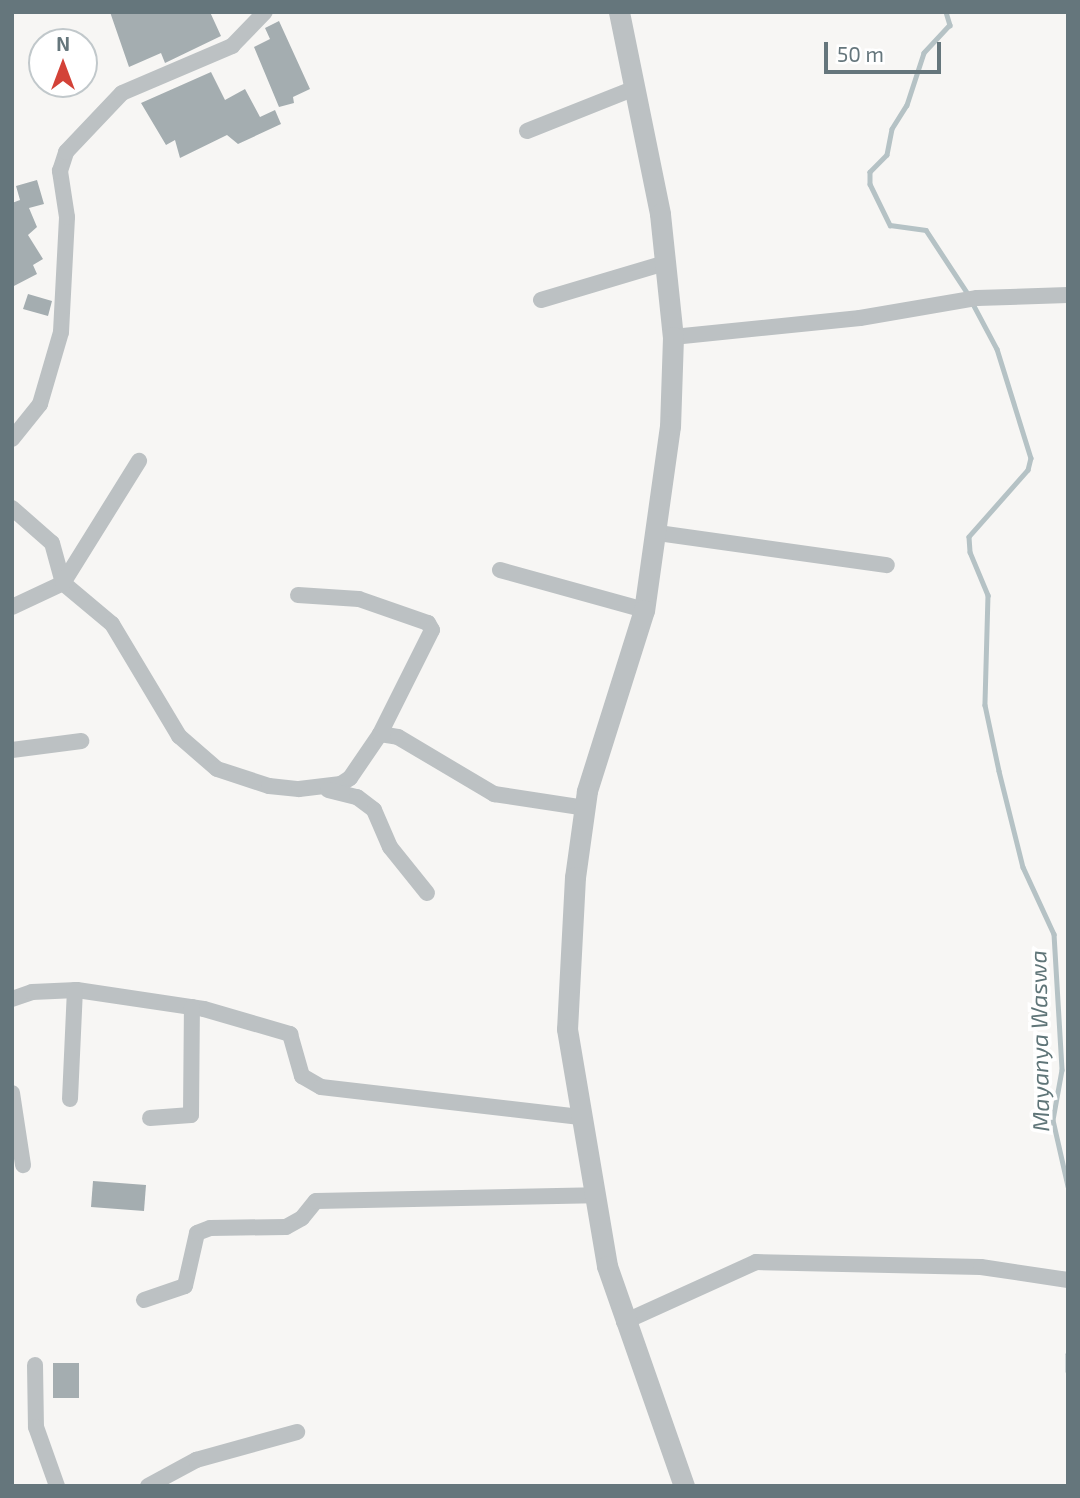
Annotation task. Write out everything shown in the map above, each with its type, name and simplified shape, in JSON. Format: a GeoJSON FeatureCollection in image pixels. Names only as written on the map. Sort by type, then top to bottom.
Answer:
{"type":"FeatureCollection","features":[{"type":"Feature","properties":{"kind":"street"},"geometry":{"type":"LineString","coordinates":[[12,439],[40,404],[61,332],[67,217],[60,171],[73,140],[122,93],[232,46],[265,12]]}},
{"type":"Feature","properties":{"kind":"street"},"geometry":{"type":"LineString","coordinates":[[619,12],[665,263],[673,337],[670,426],[658,533],[644,610],[593,766],[584,808],[575,877],[567,1030],[594,1195],[624,1322],[679,1484]]}},
{"type":"Feature","properties":{"kind":"street"},"geometry":{"type":"LineString","coordinates":[[527,131],[635,88]]}},
{"type":"Feature","properties":{"kind":"street"},"geometry":{"type":"LineString","coordinates":[[541,300],[665,263]]}},
{"type":"Feature","properties":{"kind":"street"},"geometry":{"type":"LineString","coordinates":[[673,337],[970,300],[1068,295]]}},
{"type":"Feature","properties":{"kind":"street"},"geometry":{"type":"LineString","coordinates":[[12,607],[62,583],[139,460]]}},
{"type":"Feature","properties":{"kind":"street"},"geometry":{"type":"LineString","coordinates":[[12,508],[52,544],[62,583],[112,624],[179,736],[194,754],[240,779],[269,786],[346,792],[373,810],[390,848],[427,893]]}},
{"type":"Feature","properties":{"kind":"street"},"geometry":{"type":"LineString","coordinates":[[658,533],[887,565]]}},
{"type":"Feature","properties":{"kind":"street"},"geometry":{"type":"LineString","coordinates":[[500,570],[644,610]]}},
{"type":"Feature","properties":{"kind":"street"},"geometry":{"type":"LineString","coordinates":[[298,595],[359,599],[428,623],[432,630],[380,734],[350,778],[319,788]]}},
{"type":"Feature","properties":{"kind":"street"},"geometry":{"type":"LineString","coordinates":[[380,734],[398,737],[494,794],[584,808]]}},
{"type":"Feature","properties":{"kind":"street"},"geometry":{"type":"LineString","coordinates":[[12,750],[81,741]]}},
{"type":"Feature","properties":{"kind":"street"},"geometry":{"type":"LineString","coordinates":[[12,999],[32,992],[75,990],[192,1007],[290,1034],[302,1076],[321,1087],[580,1117]]}},
{"type":"Feature","properties":{"kind":"street"},"geometry":{"type":"LineString","coordinates":[[70,1099],[75,990]]}},
{"type":"Feature","properties":{"kind":"street"},"geometry":{"type":"LineString","coordinates":[[150,1118],[183,1119],[191,1115],[192,1007]]}},
{"type":"Feature","properties":{"kind":"street"},"geometry":{"type":"LineString","coordinates":[[12,1093],[23,1165]]}},
{"type":"Feature","properties":{"kind":"street"},"geometry":{"type":"LineString","coordinates":[[144,1300],[185,1286],[192,1240],[197,1233],[210,1228],[286,1227],[297,1223],[316,1201],[594,1195]]}},
{"type":"Feature","properties":{"kind":"street"},"geometry":{"type":"LineString","coordinates":[[624,1322],[756,1262],[981,1267],[1068,1280]]}},
{"type":"Feature","properties":{"kind":"street"},"geometry":{"type":"LineString","coordinates":[[35,1366],[36,1427],[57,1486]]}},
{"type":"Feature","properties":{"kind":"street"},"geometry":{"type":"LineString","coordinates":[[148,1486],[196,1460],[297,1432]]}},
{"type":"Feature","properties":{"kind":"building"},"geometry":{"type":"Polygon","coordinates":[[[110,12],[210,12],[221,36],[165,63],[161,53],[129,67],[110,12]]]}},
{"type":"Feature","properties":{"kind":"building"},"geometry":{"type":"Polygon","coordinates":[[[279,21],[310,89],[293,97],[294,103],[279,107],[254,47],[270,39],[265,28],[279,21]]]}},
{"type":"Feature","properties":{"kind":"building"},"geometry":{"type":"Polygon","coordinates":[[[211,72],[225,100],[245,89],[260,117],[275,110],[281,124],[238,144],[227,135],[180,158],[175,140],[166,145],[141,103],[211,72]]]}},
{"type":"Feature","properties":{"kind":"building"},"geometry":{"type":"Polygon","coordinates":[[[37,180],[44,204],[29,208],[37,227],[28,235],[43,259],[33,265],[37,274],[12,287],[12,203],[20,200],[16,186],[37,180]]]}},
{"type":"Feature","properties":{"kind":"building"},"geometry":{"type":"Polygon","coordinates":[[[28,294],[52,301],[48,316],[23,309],[28,294]]]}},
{"type":"Feature","properties":{"kind":"building"},"geometry":{"type":"Polygon","coordinates":[[[93,1181],[146,1185],[144,1211],[91,1207],[93,1181]]]}},
{"type":"Feature","properties":{"kind":"building"},"geometry":{"type":"Polygon","coordinates":[[[53,1363],[79,1363],[79,1398],[53,1398],[53,1363]]]}},
{"type":"Feature","properties":{"kind":"waterway","name":"Mayanya Waswa"},"geometry":{"type":"LineString","coordinates":[[946,12],[950,25],[924,53],[907,105],[892,129],[887,155],[870,172],[870,184],[890,225],[926,230],[968,294]]}},
{"type":"Feature","properties":{"kind":"waterway","name":"Mayanya Waswa"},"geometry":{"type":"LineString","coordinates":[[972,302],[997,349],[1031,458],[1028,470],[969,537],[970,552],[988,595],[985,705],[999,771],[1023,867],[1054,934],[1062,1070],[1053,1120],[1068,1186]]}},
{"type":"Feature","properties":{"kind":"waterway","name":"Mayanya Waswa"},"geometry":{"type":"LineString","coordinates":[[1068,1354],[1068,1371]]}}]}
